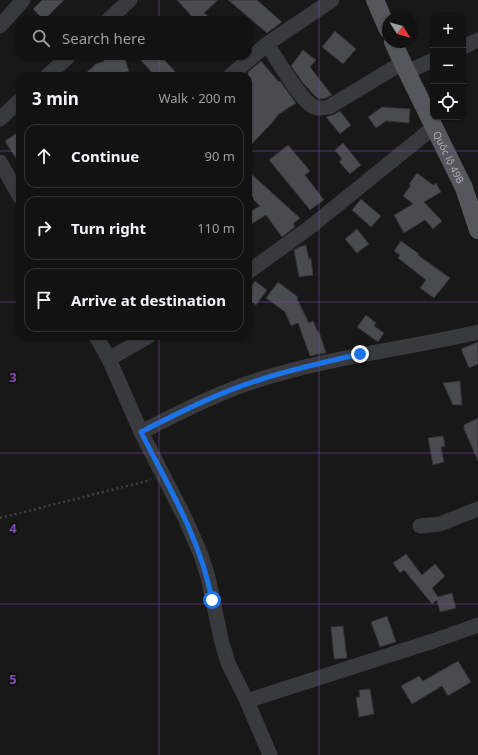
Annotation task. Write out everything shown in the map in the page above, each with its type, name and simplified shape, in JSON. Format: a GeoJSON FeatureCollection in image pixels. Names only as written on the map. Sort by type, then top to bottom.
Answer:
{"type":"FeatureCollection","features":[{"type":"Feature","properties":{"kind":"main road"},"geometry":{"type":"LineString","coordinates":[[375,0],[382,16]]}},
{"type":"Feature","properties":{"kind":"main road","name":"Quốc lộ 49B"},"geometry":{"type":"LineString","coordinates":[[396,48],[464,188],[478,230]]}},
{"type":"Feature","properties":{"kind":"street"},"geometry":{"type":"LineString","coordinates":[[112,16],[130,0]]}},
{"type":"Feature","properties":{"kind":"street"},"geometry":{"type":"LineString","coordinates":[[252,57],[267,44],[332,0]]}},
{"type":"Feature","properties":{"kind":"street"},"geometry":{"type":"LineString","coordinates":[[0,26],[19,2]]}},
{"type":"Feature","properties":{"kind":"street"},"geometry":{"type":"LineString","coordinates":[[466,46],[478,40]]}},
{"type":"Feature","properties":{"kind":"street"},"geometry":{"type":"LineString","coordinates":[[267,44],[303,99],[316,108],[322,109],[329,107],[405,68],[430,61]]}},
{"type":"Feature","properties":{"kind":"street"},"geometry":{"type":"LineString","coordinates":[[51,72],[65,60]]}},
{"type":"Feature","properties":{"kind":"street"},"geometry":{"type":"LineString","coordinates":[[235,72],[248,60]]}},
{"type":"Feature","properties":{"kind":"street"},"geometry":{"type":"LineString","coordinates":[[0,118],[16,104]]}},
{"type":"Feature","properties":{"kind":"street"},"geometry":{"type":"LineString","coordinates":[[252,269],[309,228],[434,127]]}},
{"type":"Feature","properties":{"kind":"street"},"geometry":{"type":"LineString","coordinates":[[0,162],[16,190]]}},
{"type":"Feature","properties":{"kind":"street"},"geometry":{"type":"LineString","coordinates":[[141,432],[215,396],[257,380],[360,354],[434,342],[478,332]]}},
{"type":"Feature","properties":{"kind":"street"},"geometry":{"type":"LineString","coordinates":[[98,340],[109,359],[141,432],[185,518],[201,556],[208,577],[221,639],[228,663],[247,701],[270,755]]}},
{"type":"Feature","properties":{"kind":"street"},"geometry":{"type":"LineString","coordinates":[[109,359],[142,340]]}},
{"type":"Feature","properties":{"kind":"street"},"geometry":{"type":"LineString","coordinates":[[420,526],[440,524],[478,509]]}},
{"type":"Feature","properties":{"kind":"street"},"geometry":{"type":"LineString","coordinates":[[247,701],[478,625]]}},
{"type":"Feature","properties":{"kind":"path"},"geometry":{"type":"LineString","coordinates":[[0,518],[164,476]]}},
{"type":"Feature","properties":{"kind":"building"},"geometry":{"type":"Polygon","coordinates":[[[42,0],[64,0],[48,16],[40,16],[33,9],[42,0]]]}},
{"type":"Feature","properties":{"kind":"building"},"geometry":{"type":"Polygon","coordinates":[[[177,0],[218,0],[204,13],[208,16],[191,16],[177,0]]]}},
{"type":"Feature","properties":{"kind":"building"},"geometry":{"type":"Polygon","coordinates":[[[228,0],[257,0],[282,22],[267,33],[252,20],[252,16],[247,16],[228,0]]]}},
{"type":"Feature","properties":{"kind":"building"},"geometry":{"type":"Polygon","coordinates":[[[335,31],[356,49],[343,64],[322,47],[335,31]]]}},
{"type":"Feature","properties":{"kind":"building"},"geometry":{"type":"Polygon","coordinates":[[[303,50],[316,60],[310,67],[332,95],[319,99],[303,83],[291,66],[303,50]]]}},
{"type":"Feature","properties":{"kind":"building"},"geometry":{"type":"Polygon","coordinates":[[[125,60],[129,71],[87,72],[94,65],[104,61],[125,60]]]}},
{"type":"Feature","properties":{"kind":"building"},"geometry":{"type":"Polygon","coordinates":[[[141,60],[165,60],[175,72],[151,72],[141,60]]]}},
{"type":"Feature","properties":{"kind":"building"},"geometry":{"type":"Polygon","coordinates":[[[261,61],[279,82],[280,81],[296,103],[279,114],[252,144],[252,72],[248,72],[261,61]]]}},
{"type":"Feature","properties":{"kind":"building"},"geometry":{"type":"Polygon","coordinates":[[[382,107],[410,109],[409,123],[386,121],[376,128],[368,117],[382,107]]]}},
{"type":"Feature","properties":{"kind":"building"},"geometry":{"type":"Polygon","coordinates":[[[340,111],[351,125],[340,134],[326,117],[340,111]]]}},
{"type":"Feature","properties":{"kind":"building"},"geometry":{"type":"Polygon","coordinates":[[[16,134],[16,159],[5,141],[16,134]]]}},
{"type":"Feature","properties":{"kind":"building"},"geometry":{"type":"Polygon","coordinates":[[[343,143],[361,165],[350,174],[339,162],[342,159],[335,150],[343,143]]]}},
{"type":"Feature","properties":{"kind":"building"},"geometry":{"type":"Polygon","coordinates":[[[288,145],[310,171],[305,175],[324,200],[310,210],[269,160],[288,145]]]}},
{"type":"Feature","properties":{"kind":"building"},"geometry":{"type":"Polygon","coordinates":[[[417,173],[433,185],[436,183],[441,192],[424,202],[442,221],[433,229],[425,220],[404,233],[394,215],[413,204],[403,196],[417,173]]]}},
{"type":"Feature","properties":{"kind":"building"},"geometry":{"type":"Polygon","coordinates":[[[252,175],[300,218],[293,224],[295,227],[282,237],[266,215],[252,224],[252,211],[260,206],[253,199],[254,198],[252,196],[252,175]]]}},
{"type":"Feature","properties":{"kind":"building"},"geometry":{"type":"Polygon","coordinates":[[[361,199],[381,216],[371,227],[352,210],[361,199]]]}},
{"type":"Feature","properties":{"kind":"building"},"geometry":{"type":"Polygon","coordinates":[[[357,229],[369,244],[357,253],[345,239],[357,229]]]}},
{"type":"Feature","properties":{"kind":"building"},"geometry":{"type":"Polygon","coordinates":[[[401,241],[450,278],[434,298],[420,288],[426,280],[398,258],[400,255],[394,251],[401,241]]]}},
{"type":"Feature","properties":{"kind":"building"},"geometry":{"type":"Polygon","coordinates":[[[306,245],[309,259],[311,258],[313,275],[299,277],[294,250],[306,245]]]}},
{"type":"Feature","properties":{"kind":"building"},"geometry":{"type":"Polygon","coordinates":[[[255,281],[267,290],[256,305],[252,302],[252,285],[255,281]]]}},
{"type":"Feature","properties":{"kind":"building"},"geometry":{"type":"Polygon","coordinates":[[[278,282],[298,297],[297,299],[309,323],[313,321],[319,332],[326,353],[310,356],[298,323],[291,326],[285,312],[266,298],[278,282]]]}},
{"type":"Feature","properties":{"kind":"building"},"geometry":{"type":"Polygon","coordinates":[[[366,315],[376,323],[374,326],[384,333],[378,342],[357,327],[366,315]]]}},
{"type":"Feature","properties":{"kind":"building"},"geometry":{"type":"Polygon","coordinates":[[[478,342],[478,364],[469,368],[461,349],[478,342]]]}},
{"type":"Feature","properties":{"kind":"building"},"geometry":{"type":"Polygon","coordinates":[[[460,381],[462,405],[453,405],[443,383],[460,381]]]}},
{"type":"Feature","properties":{"kind":"building"},"geometry":{"type":"Polygon","coordinates":[[[478,418],[478,461],[464,429],[464,425],[478,418]]]}},
{"type":"Feature","properties":{"kind":"building"},"geometry":{"type":"Polygon","coordinates":[[[443,436],[445,446],[441,447],[444,462],[433,465],[428,438],[443,436]]]}},
{"type":"Feature","properties":{"kind":"building"},"geometry":{"type":"Polygon","coordinates":[[[406,554],[422,575],[435,564],[445,576],[432,588],[438,597],[452,593],[456,608],[440,612],[437,600],[432,604],[404,570],[400,573],[393,563],[406,554]]]}},
{"type":"Feature","properties":{"kind":"building"},"geometry":{"type":"Polygon","coordinates":[[[387,616],[396,642],[380,647],[371,622],[387,616]]]}},
{"type":"Feature","properties":{"kind":"building"},"geometry":{"type":"Polygon","coordinates":[[[343,626],[347,658],[334,659],[331,627],[343,626]]]}},
{"type":"Feature","properties":{"kind":"building"},"geometry":{"type":"Polygon","coordinates":[[[458,661],[471,682],[448,696],[442,686],[412,704],[401,686],[419,676],[423,681],[458,661]]]}},
{"type":"Feature","properties":{"kind":"building"},"geometry":{"type":"Polygon","coordinates":[[[370,689],[374,714],[359,717],[356,697],[360,697],[359,690],[370,689]]]}},
{"type":"Feature","properties":{"kind":"route"},"geometry":{"type":"LineString","coordinates":[[212,600],[208,577],[185,518],[141,432],[215,396],[257,380],[360,354]]}}]}
